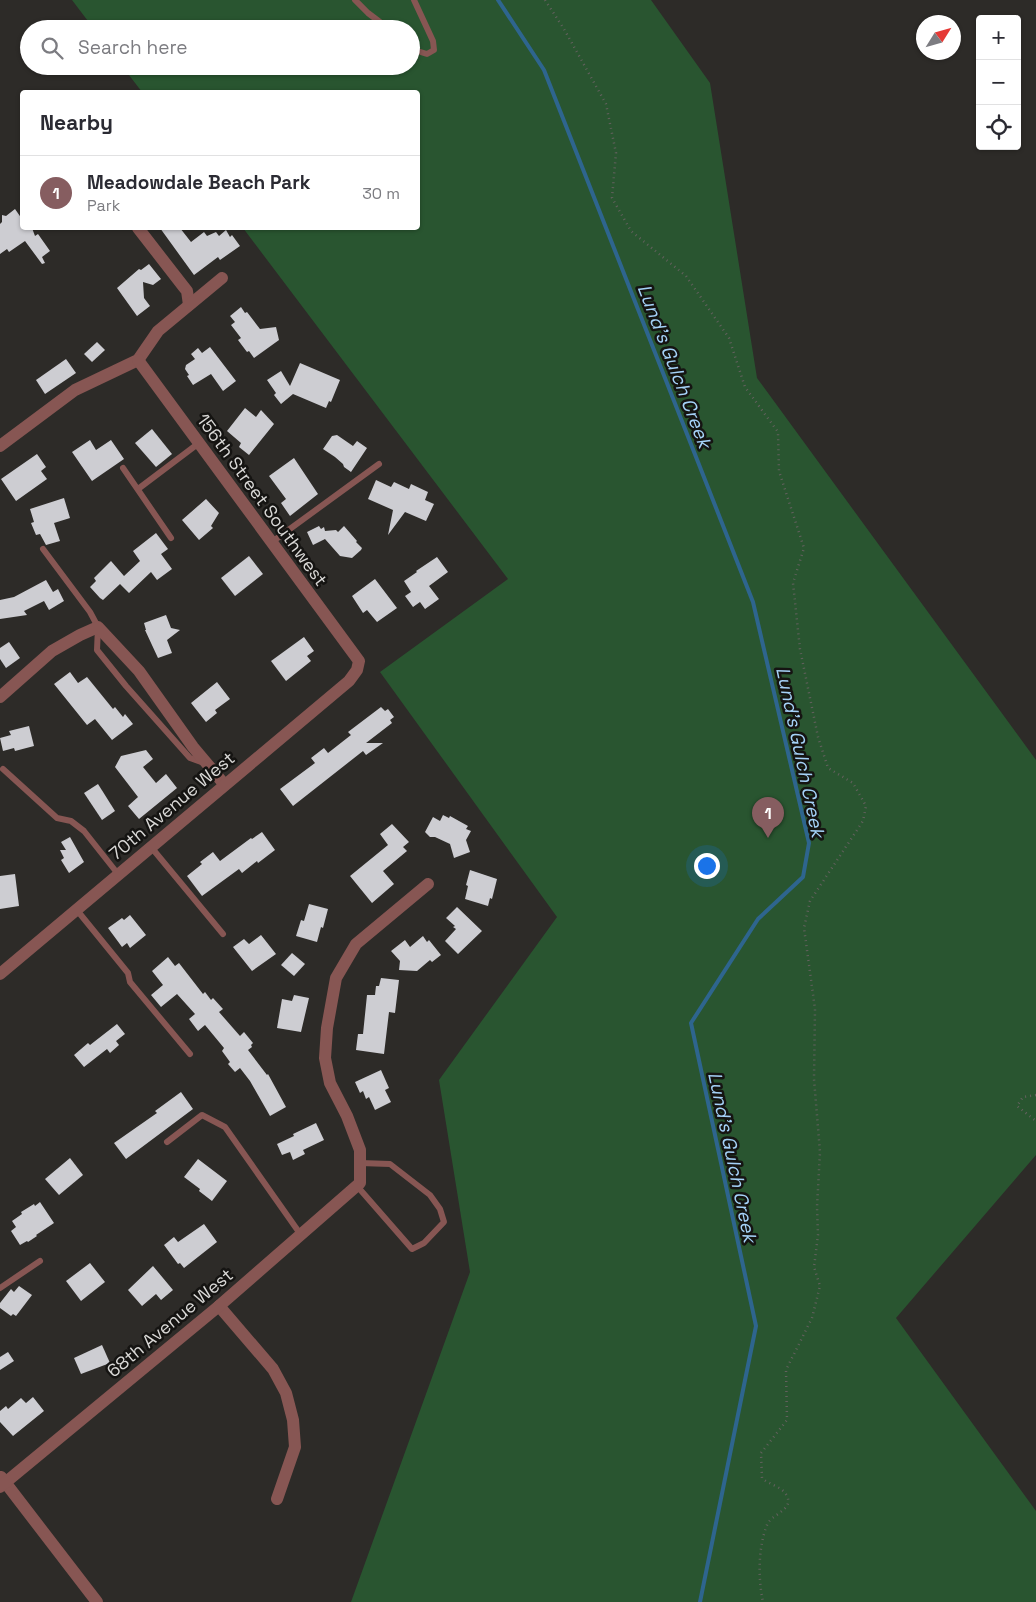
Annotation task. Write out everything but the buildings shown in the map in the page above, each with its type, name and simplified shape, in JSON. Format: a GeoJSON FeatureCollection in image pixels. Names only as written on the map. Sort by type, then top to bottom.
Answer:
{"type":"FeatureCollection","features":[{"type":"Feature","properties":{"kind":"street"},"geometry":{"type":"LineString","coordinates":[[140,230],[187,291],[189,305]]}},
{"type":"Feature","properties":{"kind":"street"},"geometry":{"type":"LineString","coordinates":[[0,446],[75,390],[138,360],[158,331],[222,278]]}},
{"type":"Feature","properties":{"kind":"street","name":"156th Street Southwest"},"geometry":{"type":"LineString","coordinates":[[138,360],[359,661]]}},
{"type":"Feature","properties":{"kind":"street"},"geometry":{"type":"LineString","coordinates":[[0,697],[52,651],[98,627],[139,671],[193,747],[224,784]]}},
{"type":"Feature","properties":{"kind":"street","name":"70th Avenue West"},"geometry":{"type":"LineString","coordinates":[[0,974],[349,681],[357,670],[359,661]]}},
{"type":"Feature","properties":{"kind":"street"},"geometry":{"type":"LineString","coordinates":[[359,1185],[360,1150],[347,1116],[330,1083],[325,1058],[327,1028],[336,978],[356,944],[428,884]]}},
{"type":"Feature","properties":{"kind":"street","name":"68th Avenue West"},"geometry":{"type":"LineString","coordinates":[[2,1482],[219,1306],[359,1185]]}},
{"type":"Feature","properties":{"kind":"street"},"geometry":{"type":"LineString","coordinates":[[219,1306],[273,1369],[286,1393],[293,1420],[295,1448],[277,1499]]}},
{"type":"Feature","properties":{"kind":"street"},"geometry":{"type":"LineString","coordinates":[[2,1482],[97,1602]]}},
{"type":"Feature","properties":{"kind":"lane"},"geometry":{"type":"LineString","coordinates":[[355,0],[377,20]]}},
{"type":"Feature","properties":{"kind":"lane"},"geometry":{"type":"LineString","coordinates":[[414,0],[433,41],[434,50],[427,54],[420,51]]}},
{"type":"Feature","properties":{"kind":"lane"},"geometry":{"type":"LineString","coordinates":[[138,489],[199,443]]}},
{"type":"Feature","properties":{"kind":"lane"},"geometry":{"type":"LineString","coordinates":[[272,542],[380,464]]}},
{"type":"Feature","properties":{"kind":"lane"},"geometry":{"type":"LineString","coordinates":[[123,468],[171,538]]}},
{"type":"Feature","properties":{"kind":"lane"},"geometry":{"type":"LineString","coordinates":[[43,549],[90,612],[98,627],[97,650],[126,686],[190,758],[207,764]]}},
{"type":"Feature","properties":{"kind":"lane"},"geometry":{"type":"LineString","coordinates":[[3,769],[57,818],[71,821],[84,831],[118,874]]}},
{"type":"Feature","properties":{"kind":"lane"},"geometry":{"type":"LineString","coordinates":[[150,847],[223,934]]}},
{"type":"Feature","properties":{"kind":"lane"},"geometry":{"type":"LineString","coordinates":[[76,910],[128,973],[130,982],[190,1054]]}},
{"type":"Feature","properties":{"kind":"lane"},"geometry":{"type":"LineString","coordinates":[[167,1142],[202,1115],[225,1127],[301,1234]]}},
{"type":"Feature","properties":{"kind":"lane"},"geometry":{"type":"LineString","coordinates":[[359,1185],[412,1249],[424,1243],[444,1222],[440,1209],[430,1195],[390,1164],[360,1163]]}},
{"type":"Feature","properties":{"kind":"lane"},"geometry":{"type":"LineString","coordinates":[[0,1288],[40,1261]]}},
{"type":"Feature","properties":{"kind":"path"},"geometry":{"type":"LineString","coordinates":[[545,0],[564,29],[606,104],[616,153],[612,198],[631,231],[686,276],[728,338],[744,387],[778,432],[779,471],[804,548],[793,584],[800,649],[818,737],[828,768],[853,782],[866,806],[863,821],[810,901],[804,928],[815,1009],[814,1079],[820,1152],[817,1207],[818,1236],[814,1267],[820,1286],[812,1318],[786,1370],[787,1420],[761,1454],[762,1478],[765,1482],[779,1488],[787,1496],[788,1502],[786,1507],[767,1523],[761,1551],[760,1574],[763,1602]]}},
{"type":"Feature","properties":{"kind":"path"},"geometry":{"type":"LineString","coordinates":[[1036,1095],[1023,1097],[1017,1106],[1036,1121]]}},
{"type":"Feature","properties":{"kind":"green space"},"geometry":{"type":"Polygon","coordinates":[[[72,0],[651,0],[710,83],[757,378],[1036,760],[1036,1155],[896,1318],[1036,1511],[1036,1602],[351,1602],[470,1272],[439,1080],[557,917],[380,672],[508,579],[245,230],[420,230],[420,90],[140,90],[129,75],[420,75],[420,20],[87,20],[72,0]]]}},
{"type":"Feature","properties":{"kind":"waterway","name":"Lund's Gulch Creek"},"geometry":{"type":"LineString","coordinates":[[498,0],[544,70],[753,602],[809,843],[803,877],[758,919],[691,1023],[756,1326],[700,1602]]}},
{"type":"Feature","properties":{"kind":"place","name":"Meadowdale Beach Park"},"geometry":{"type":"Point","coordinates":[768,838]}}]}
